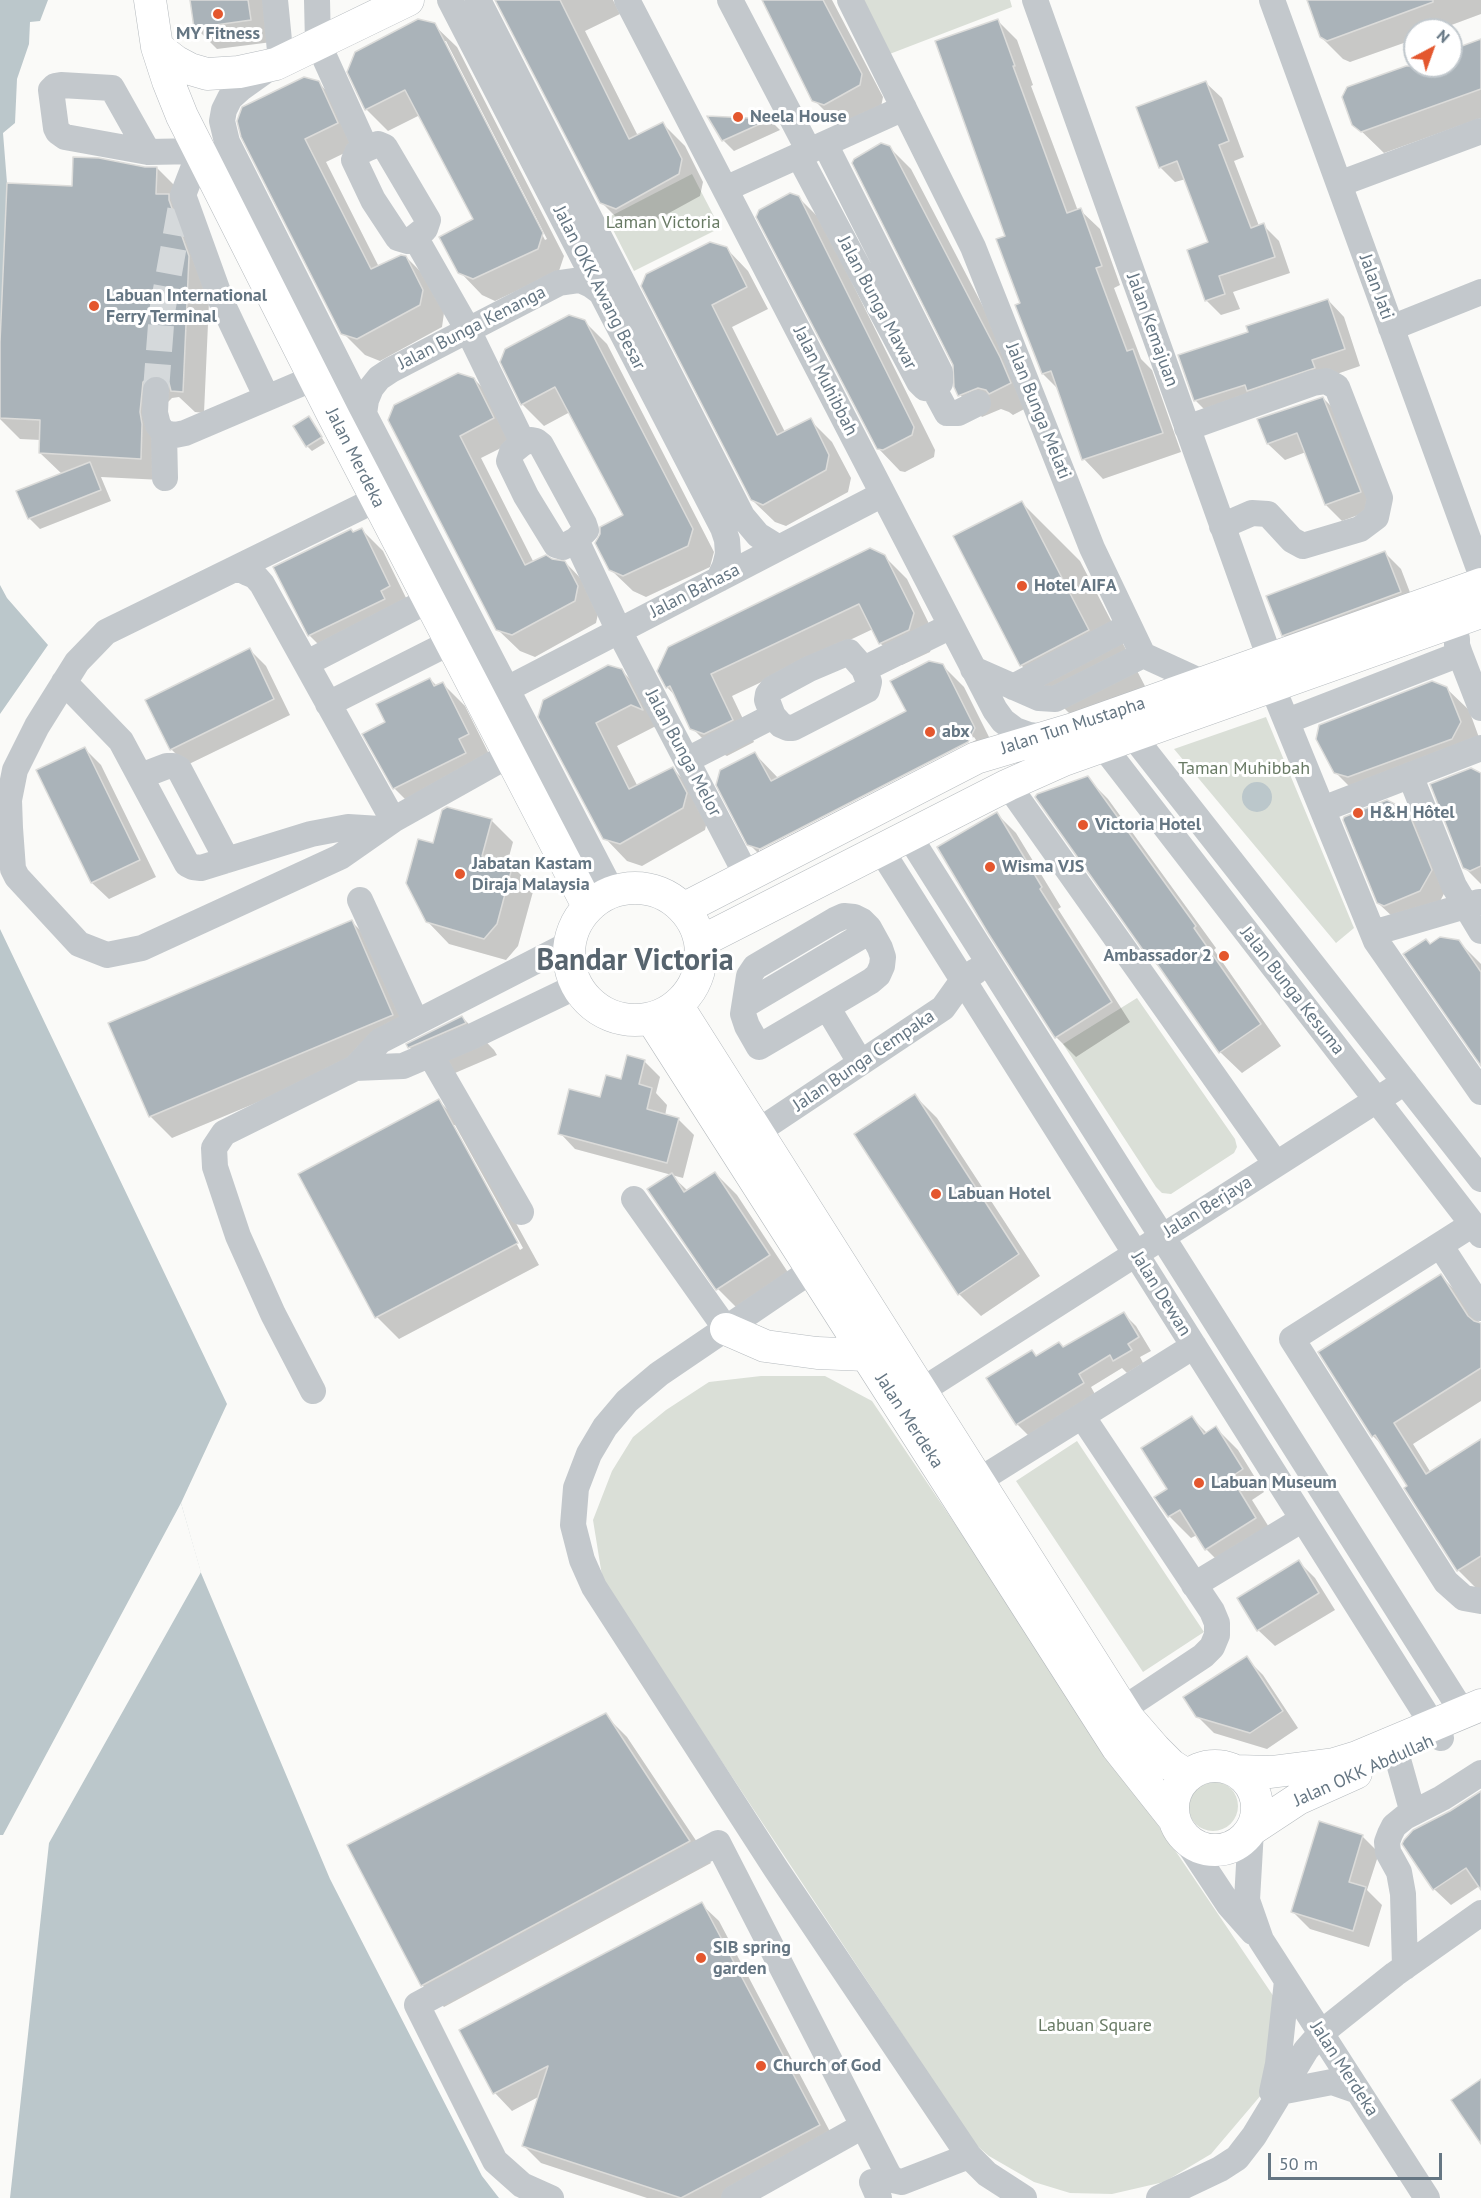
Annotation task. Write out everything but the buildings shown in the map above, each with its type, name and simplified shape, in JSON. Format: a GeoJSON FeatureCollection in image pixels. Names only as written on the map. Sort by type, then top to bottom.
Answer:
{"type":"FeatureCollection","features":[{"type":"Feature","properties":{"kind":"main road","name":"Jalan Merdeka"},"geometry":{"type":"LineString","coordinates":[[150,0],[157,47],[182,116],[314,378],[509,755],[600,899]]}},
{"type":"Feature","properties":{"kind":"main road"},"geometry":{"type":"LineString","coordinates":[[157,47],[190,69],[207,74],[238,72],[278,62],[408,0]]}},
{"type":"Feature","properties":{"kind":"main road","name":"Jalan Tun Mustapha"},"geometry":{"type":"LineString","coordinates":[[700,942],[1008,785],[1064,760],[1133,736],[1271,673],[1481,584]]}},
{"type":"Feature","properties":{"kind":"main road","name":"Jalan Tun Mustapha"},"geometry":{"type":"LineString","coordinates":[[683,909],[976,758],[1073,729],[1204,683],[1271,673],[1477,613]]}},
{"type":"Feature","properties":{"kind":"main road"},"geometry":{"type":"LineString","coordinates":[[631,888],[650,889],[668,897],[683,909],[694,924],[700,942],[701,960],[697,977],[688,993],[664,1012],[629,1020],[609,1014],[591,1003],[577,986],[570,966],[569,944],[575,924],[600,899],[631,888]]}},
{"type":"Feature","properties":{"kind":"main road","name":"Jalan Merdeka"},"geometry":{"type":"LineString","coordinates":[[664,1012],[757,1132],[1123,1709],[1141,1735],[1171,1765],[1188,1776]]}},
{"type":"Feature","properties":{"kind":"main road","name":"Jalan Merdeka"},"geometry":{"type":"LineString","coordinates":[[664,1012],[812,1270],[1117,1747],[1179,1828]]}},
{"type":"Feature","properties":{"kind":"main road"},"geometry":{"type":"LineString","coordinates":[[726,1329],[765,1346],[817,1353],[866,1355]]}},
{"type":"Feature","properties":{"kind":"main road","name":"Jalan OKK Abdullah"},"geometry":{"type":"LineString","coordinates":[[1251,1830],[1298,1799],[1397,1756],[1475,1713]]}},
{"type":"Feature","properties":{"kind":"main road","name":"Jalan OKK Abdullah"},"geometry":{"type":"LineString","coordinates":[[1236,1771],[1271,1772],[1334,1764],[1437,1732]]}},
{"type":"Feature","properties":{"kind":"main road"},"geometry":{"type":"LineString","coordinates":[[1211,1766],[1236,1771],[1254,1791],[1257,1804],[1256,1818],[1251,1830],[1243,1840],[1232,1847],[1206,1850],[1194,1845],[1179,1828],[1173,1808],[1174,1796],[1180,1785],[1198,1769],[1211,1766]]}},
{"type":"Feature","properties":{"kind":"street"},"geometry":{"type":"LineString","coordinates":[[275,0],[278,62]]}},
{"type":"Feature","properties":{"kind":"street"},"geometry":{"type":"LineString","coordinates":[[317,0],[318,43],[366,149]]}},
{"type":"Feature","properties":{"kind":"street","name":"Jalan OKK Awang Besar"},"geometry":{"type":"LineString","coordinates":[[450,0],[723,528],[728,554],[726,566],[719,579]]}},
{"type":"Feature","properties":{"kind":"street","name":"Jalan OKK Awang Besar"},"geometry":{"type":"LineString","coordinates":[[478,0],[742,516],[758,535],[779,548]]}},
{"type":"Feature","properties":{"kind":"street","name":"Jalan Muhibbah"},"geometry":{"type":"LineString","coordinates":[[627,0],[994,710],[1015,730],[1045,737]]}},
{"type":"Feature","properties":{"kind":"street","name":"Jalan Bunga Mawar"},"geometry":{"type":"LineString","coordinates":[[730,0],[811,150],[940,372],[940,383],[934,388],[947,413],[958,413],[978,404]]}},
{"type":"Feature","properties":{"kind":"street","name":"Jalan Bunga Melati"},"geometry":{"type":"LineString","coordinates":[[850,0],[973,247],[1092,548],[1143,655]]}},
{"type":"Feature","properties":{"kind":"street","name":"Jalan Kemajuan"},"geometry":{"type":"LineString","coordinates":[[1035,0],[1222,526],[1287,721],[1373,933],[1380,948],[1481,1092]]}},
{"type":"Feature","properties":{"kind":"street","name":"Jalan Jati"},"geometry":{"type":"LineString","coordinates":[[1272,0],[1481,574]]}},
{"type":"Feature","properties":{"kind":"street","name":"Jalan Merdeka"},"geometry":{"type":"LineString","coordinates":[[278,62],[230,98],[224,110],[224,133],[364,414],[507,689],[600,899]]}},
{"type":"Feature","properties":{"kind":"street"},"geometry":{"type":"LineString","coordinates":[[725,189],[904,108]]}},
{"type":"Feature","properties":{"kind":"street"},"geometry":{"type":"LineString","coordinates":[[1339,184],[1481,131]]}},
{"type":"Feature","properties":{"kind":"street"},"geometry":{"type":"LineString","coordinates":[[378,144],[385,147],[428,220],[425,229],[415,237],[408,241],[398,238],[373,200],[354,160],[357,153],[378,144]]}},
{"type":"Feature","properties":{"kind":"street"},"geometry":{"type":"LineString","coordinates":[[148,152],[200,151],[183,195],[222,303],[267,398]]}},
{"type":"Feature","properties":{"kind":"street"},"geometry":{"type":"LineString","coordinates":[[415,237],[468,330],[523,443]]}},
{"type":"Feature","properties":{"kind":"street","name":"Jalan Bunga Kenanga"},"geometry":{"type":"LineString","coordinates":[[364,414],[369,394],[380,378],[391,370],[559,283],[580,280],[602,293]]}},
{"type":"Feature","properties":{"kind":"street"},"geometry":{"type":"LineString","coordinates":[[1391,328],[1481,292]]}},
{"type":"Feature","properties":{"kind":"street"},"geometry":{"type":"LineString","coordinates":[[164,433],[176,435],[185,433],[314,378]]}},
{"type":"Feature","properties":{"kind":"street"},"geometry":{"type":"LineString","coordinates":[[1187,428],[1313,383],[1326,381],[1337,387],[1380,498],[1376,517],[1360,529],[1303,546],[1292,540],[1268,514],[1252,513],[1222,526]]}},
{"type":"Feature","properties":{"kind":"street"},"geometry":{"type":"LineString","coordinates":[[156,390],[155,413],[158,425],[164,433],[165,478]]}},
{"type":"Feature","properties":{"kind":"street"},"geometry":{"type":"LineString","coordinates":[[536,441],[541,445],[563,483],[586,530],[576,540],[563,546],[556,545],[526,496],[509,461],[512,452],[523,443],[536,441]]}},
{"type":"Feature","properties":{"kind":"street","name":"Jalan Bahasa"},"geometry":{"type":"LineString","coordinates":[[507,689],[883,494]]}},
{"type":"Feature","properties":{"kind":"street"},"geometry":{"type":"LineString","coordinates":[[377,499],[106,632],[77,662],[37,726],[15,770],[9,800],[12,858],[8,880],[79,944],[107,956],[142,948],[340,856],[387,825],[509,755]]}},
{"type":"Feature","properties":{"kind":"street","name":"Jalan Bunga Melor"},"geometry":{"type":"LineString","coordinates":[[576,540],[619,631],[747,876]]}},
{"type":"Feature","properties":{"kind":"street"},"geometry":{"type":"LineString","coordinates":[[232,570],[242,570],[255,576],[307,663],[387,825]]}},
{"type":"Feature","properties":{"kind":"street"},"geometry":{"type":"LineString","coordinates":[[307,663],[429,600]]}},
{"type":"Feature","properties":{"kind":"street"},"geometry":{"type":"LineString","coordinates":[[1477,613],[1463,624],[1458,634],[1457,645],[1481,708]]}},
{"type":"Feature","properties":{"kind":"street"},"geometry":{"type":"LineString","coordinates":[[864,669],[951,626]]}},
{"type":"Feature","properties":{"kind":"street"},"geometry":{"type":"LineString","coordinates":[[1013,687],[1129,627]]}},
{"type":"Feature","properties":{"kind":"street"},"geometry":{"type":"LineString","coordinates":[[328,704],[451,642]]}},
{"type":"Feature","properties":{"kind":"street"},"geometry":{"type":"LineString","coordinates":[[849,652],[864,669],[869,682],[867,690],[793,728],[781,724],[774,716],[767,700],[772,689],[809,669],[849,652]]}},
{"type":"Feature","properties":{"kind":"street"},"geometry":{"type":"LineString","coordinates":[[1287,721],[1460,654]]}},
{"type":"Feature","properties":{"kind":"street"},"geometry":{"type":"LineString","coordinates":[[973,669],[1039,698],[1055,699],[1143,655],[1204,683]]}},
{"type":"Feature","properties":{"kind":"street"},"geometry":{"type":"LineString","coordinates":[[64,682],[121,741],[187,864],[201,868],[311,834],[348,827],[387,825]]}},
{"type":"Feature","properties":{"kind":"street"},"geometry":{"type":"LineString","coordinates":[[687,760],[774,716]]}},
{"type":"Feature","properties":{"kind":"street","name":"Jalan Bunga Kesuma"},"geometry":{"type":"LineString","coordinates":[[1133,736],[1481,1179]]}},
{"type":"Feature","properties":{"kind":"street","name":"Jalan Bunga Kesuma"},"geometry":{"type":"LineString","coordinates":[[1103,746],[1477,1230]]}},
{"type":"Feature","properties":{"kind":"street"},"geometry":{"type":"LineString","coordinates":[[1323,810],[1481,748]]}},
{"type":"Feature","properties":{"kind":"street"},"geometry":{"type":"LineString","coordinates":[[141,776],[166,766],[179,769],[227,860]]}},
{"type":"Feature","properties":{"kind":"street"},"geometry":{"type":"LineString","coordinates":[[1410,775],[1454,886],[1473,904],[1481,930]]}},
{"type":"Feature","properties":{"kind":"street"},"geometry":{"type":"LineString","coordinates":[[1008,785],[1276,1164]]}},
{"type":"Feature","properties":{"kind":"street","name":"Jalan Dewan"},"geometry":{"type":"LineString","coordinates":[[909,836],[1162,1237],[1475,1713]]}},
{"type":"Feature","properties":{"kind":"street","name":"Jalan Dewan"},"geometry":{"type":"LineString","coordinates":[[881,850],[1437,1732]]}},
{"type":"Feature","properties":{"kind":"street"},"geometry":{"type":"LineString","coordinates":[[360,900],[416,1022]]}},
{"type":"Feature","properties":{"kind":"street"},"geometry":{"type":"LineString","coordinates":[[1373,933],[1473,904]]}},
{"type":"Feature","properties":{"kind":"street"},"geometry":{"type":"LineString","coordinates":[[870,931],[883,957],[878,975],[872,981],[827,1007],[759,1047],[744,1020],[745,1005],[870,931]]}},
{"type":"Feature","properties":{"kind":"street"},"geometry":{"type":"LineString","coordinates":[[313,1391],[273,1314],[238,1236],[215,1167],[214,1148],[224,1133],[355,1068],[380,1041],[569,944]]}},
{"type":"Feature","properties":{"kind":"street"},"geometry":{"type":"LineString","coordinates":[[963,980],[988,963]]}},
{"type":"Feature","properties":{"kind":"street","name":"Jalan Bunga Cempaka"},"geometry":{"type":"LineString","coordinates":[[757,1132],[943,1008],[963,980]]}},
{"type":"Feature","properties":{"kind":"street"},"geometry":{"type":"LineString","coordinates":[[355,1068],[403,1066],[473,1036],[577,986]]}},
{"type":"Feature","properties":{"kind":"street"},"geometry":{"type":"LineString","coordinates":[[827,1007],[860,1062]]}},
{"type":"Feature","properties":{"kind":"street"},"geometry":{"type":"LineString","coordinates":[[430,1054],[521,1212]]}},
{"type":"Feature","properties":{"kind":"street","name":"Jalan Berjaya"},"geometry":{"type":"LineString","coordinates":[[921,1391],[1405,1082]]}},
{"type":"Feature","properties":{"kind":"street"},"geometry":{"type":"LineString","coordinates":[[634,1199],[726,1329]]}},
{"type":"Feature","properties":{"kind":"street"},"geometry":{"type":"LineString","coordinates":[[1477,1230],[1440,1245],[1292,1339],[1446,1581],[1464,1598],[1481,1601]]}},
{"type":"Feature","properties":{"kind":"street"},"geometry":{"type":"LineString","coordinates":[[1440,1245],[1481,1308]]}},
{"type":"Feature","properties":{"kind":"street"},"geometry":{"type":"LineString","coordinates":[[812,1270],[660,1374],[627,1401],[605,1427],[589,1455],[576,1488],[573,1524],[582,1560],[594,1587],[770,1859],[969,2156],[987,2174],[1024,2198]]}},
{"type":"Feature","properties":{"kind":"street"},"geometry":{"type":"LineString","coordinates":[[978,1481],[1194,1346]]}},
{"type":"Feature","properties":{"kind":"street"},"geometry":{"type":"LineString","coordinates":[[1082,1416],[1212,1611],[1217,1623],[1217,1635],[1212,1647],[1203,1656],[1123,1709]]}},
{"type":"Feature","properties":{"kind":"street"},"geometry":{"type":"LineString","coordinates":[[1194,1586],[1303,1519]]}},
{"type":"Feature","properties":{"kind":"street"},"geometry":{"type":"LineString","coordinates":[[1397,1756],[1413,1813]]}},
{"type":"Feature","properties":{"kind":"street"},"geometry":{"type":"LineString","coordinates":[[1405,1967],[1404,1894],[1399,1872],[1388,1852],[1387,1842],[1394,1826],[1481,1773]]}},
{"type":"Feature","properties":{"kind":"street","name":"Jalan Merdeka"},"geometry":{"type":"LineString","coordinates":[[1179,1828],[1234,1912],[1262,1940]]}},
{"type":"Feature","properties":{"kind":"street","name":"Jalan Merdeka"},"geometry":{"type":"LineString","coordinates":[[1251,1830],[1247,1900],[1262,1940],[1427,2198]]}},
{"type":"Feature","properties":{"kind":"street"},"geometry":{"type":"LineString","coordinates":[[551,2198],[522,2184],[495,2161],[417,2005],[718,1842],[888,2174],[893,2180],[902,2182],[969,2156]]}},
{"type":"Feature","properties":{"kind":"street"},"geometry":{"type":"LineString","coordinates":[[1159,2198],[1220,2169],[1237,2157],[1254,2136],[1306,2050],[1321,2033],[1405,1967],[1481,1913]]}},
{"type":"Feature","properties":{"kind":"street"},"geometry":{"type":"LineString","coordinates":[[1274,2101],[1287,1981]]}},
{"type":"Feature","properties":{"kind":"street"},"geometry":{"type":"LineString","coordinates":[[1274,2101],[1332,2082],[1358,2091]]}},
{"type":"Feature","properties":{"kind":"street"},"geometry":{"type":"LineString","coordinates":[[734,2198],[863,2126]]}},
{"type":"Feature","properties":{"kind":"green space"},"geometry":{"type":"Polygon","coordinates":[[[859,0],[1010,0],[1012,7],[887,55],[859,0]]]}},
{"type":"Feature","properties":{"kind":"green space","name":"Laman Victoria"},"geometry":{"type":"Polygon","coordinates":[[[692,174],[720,228],[634,271],[607,218],[692,174]]]}},
{"type":"Feature","properties":{"kind":"green space","name":"Taman Muhibbah"},"geometry":{"type":"Polygon","coordinates":[[[1266,717],[1354,928],[1336,943],[1174,749],[1266,717]]]}},
{"type":"Feature","properties":{"kind":"green space"},"geometry":{"type":"Polygon","coordinates":[[[1137,998],[1235,1139],[1237,1147],[1234,1153],[1171,1194],[1162,1193],[1156,1187],[1063,1044],[1137,998]]]}},
{"type":"Feature","properties":{"kind":"green space","name":"Labuan Square"},"geometry":{"type":"Polygon","coordinates":[[[761,1376],[825,1376],[872,1401],[1274,1997],[1284,2068],[1211,2154],[1164,2182],[1112,2194],[1070,2193],[1034,2182],[989,2156],[975,2144],[603,1582],[593,1520],[612,1471],[633,1437],[666,1410],[709,1382],[761,1376]]]}},
{"type":"Feature","properties":{"kind":"green space"},"geometry":{"type":"Polygon","coordinates":[[[1077,1441],[1204,1632],[1143,1672],[1016,1481],[1077,1441]]]}},
{"type":"Feature","properties":{"kind":"green space"},"geometry":{"type":"Polygon","coordinates":[[[1208,1781],[1218,1781],[1231,1788],[1238,1801],[1238,1811],[1231,1824],[1218,1831],[1208,1831],[1199,1827],[1192,1820],[1188,1811],[1188,1801],[1192,1792],[1199,1785],[1208,1781]]]}},
{"type":"Feature","properties":{"kind":"shaded area"},"geometry":{"type":"Polygon","coordinates":[[[0,0],[48,0],[40,21],[30,22],[29,44],[17,79],[15,123],[3,133],[7,183],[0,342],[0,0]]]}},
{"type":"Feature","properties":{"kind":"shaded area"},"geometry":{"type":"Polygon","coordinates":[[[0,585],[7,598],[48,645],[0,714],[0,585]]]}},
{"type":"Feature","properties":{"kind":"shaded area"},"geometry":{"type":"Polygon","coordinates":[[[1257,782],[1267,787],[1272,797],[1267,807],[1257,812],[1247,807],[1242,797],[1247,787],[1257,782]]]}},
{"type":"Feature","properties":{"kind":"shaded area"},"geometry":{"type":"Polygon","coordinates":[[[0,929],[227,1404],[181,1503],[201,1573],[330,1879],[482,2176],[499,2198],[0,2198],[0,929]]]}},
{"type":"Feature","properties":{"kind":"pier"},"geometry":{"type":"Polygon","coordinates":[[[181,1503],[201,1572],[49,1843],[10,2198],[0,2198],[0,1835],[3,1835],[181,1503]]]}},
{"type":"Feature","properties":{"kind":"tunnel"},"geometry":{"type":"LineString","coordinates":[[156,390],[162,312],[183,195]]}},
{"type":"Feature","properties":{"kind":"place","name":"MY Fitness"},"geometry":{"type":"Point","coordinates":[218,14]}},
{"type":"Feature","properties":{"kind":"place","name":"Neela House"},"geometry":{"type":"Point","coordinates":[738,117]}},
{"type":"Feature","properties":{"kind":"place","name":"Labuan International Ferry Terminal"},"geometry":{"type":"Point","coordinates":[94,306]}},
{"type":"Feature","properties":{"kind":"place","name":"Hotel AIFA"},"geometry":{"type":"Point","coordinates":[1022,586]}},
{"type":"Feature","properties":{"kind":"place","name":"abx"},"geometry":{"type":"Point","coordinates":[930,732]}},
{"type":"Feature","properties":{"kind":"place","name":"H&H Hôtel"},"geometry":{"type":"Point","coordinates":[1358,813]}},
{"type":"Feature","properties":{"kind":"place","name":"Victoria Hotel"},"geometry":{"type":"Point","coordinates":[1083,825]}},
{"type":"Feature","properties":{"kind":"place","name":"Wisma VJS"},"geometry":{"type":"Point","coordinates":[990,867]}},
{"type":"Feature","properties":{"kind":"place","name":"Jabatan Kastam Diraja Malaysia"},"geometry":{"type":"Point","coordinates":[460,874]}},
{"type":"Feature","properties":{"kind":"place","name":"Ambassador 2"},"geometry":{"type":"Point","coordinates":[1224,956]}},
{"type":"Feature","properties":{"kind":"place","name":"Labuan Hotel"},"geometry":{"type":"Point","coordinates":[936,1194]}},
{"type":"Feature","properties":{"kind":"place","name":"Labuan Museum"},"geometry":{"type":"Point","coordinates":[1199,1483]}},
{"type":"Feature","properties":{"kind":"place","name":"SIB spring garden"},"geometry":{"type":"Point","coordinates":[701,1958]}},
{"type":"Feature","properties":{"kind":"place","name":"Church of God"},"geometry":{"type":"Point","coordinates":[761,2066]}},
{"type":"Feature","properties":{"kind":"district","name":"Bandar Victoria"},"geometry":{"type":"Point","coordinates":[635,961]}}]}
